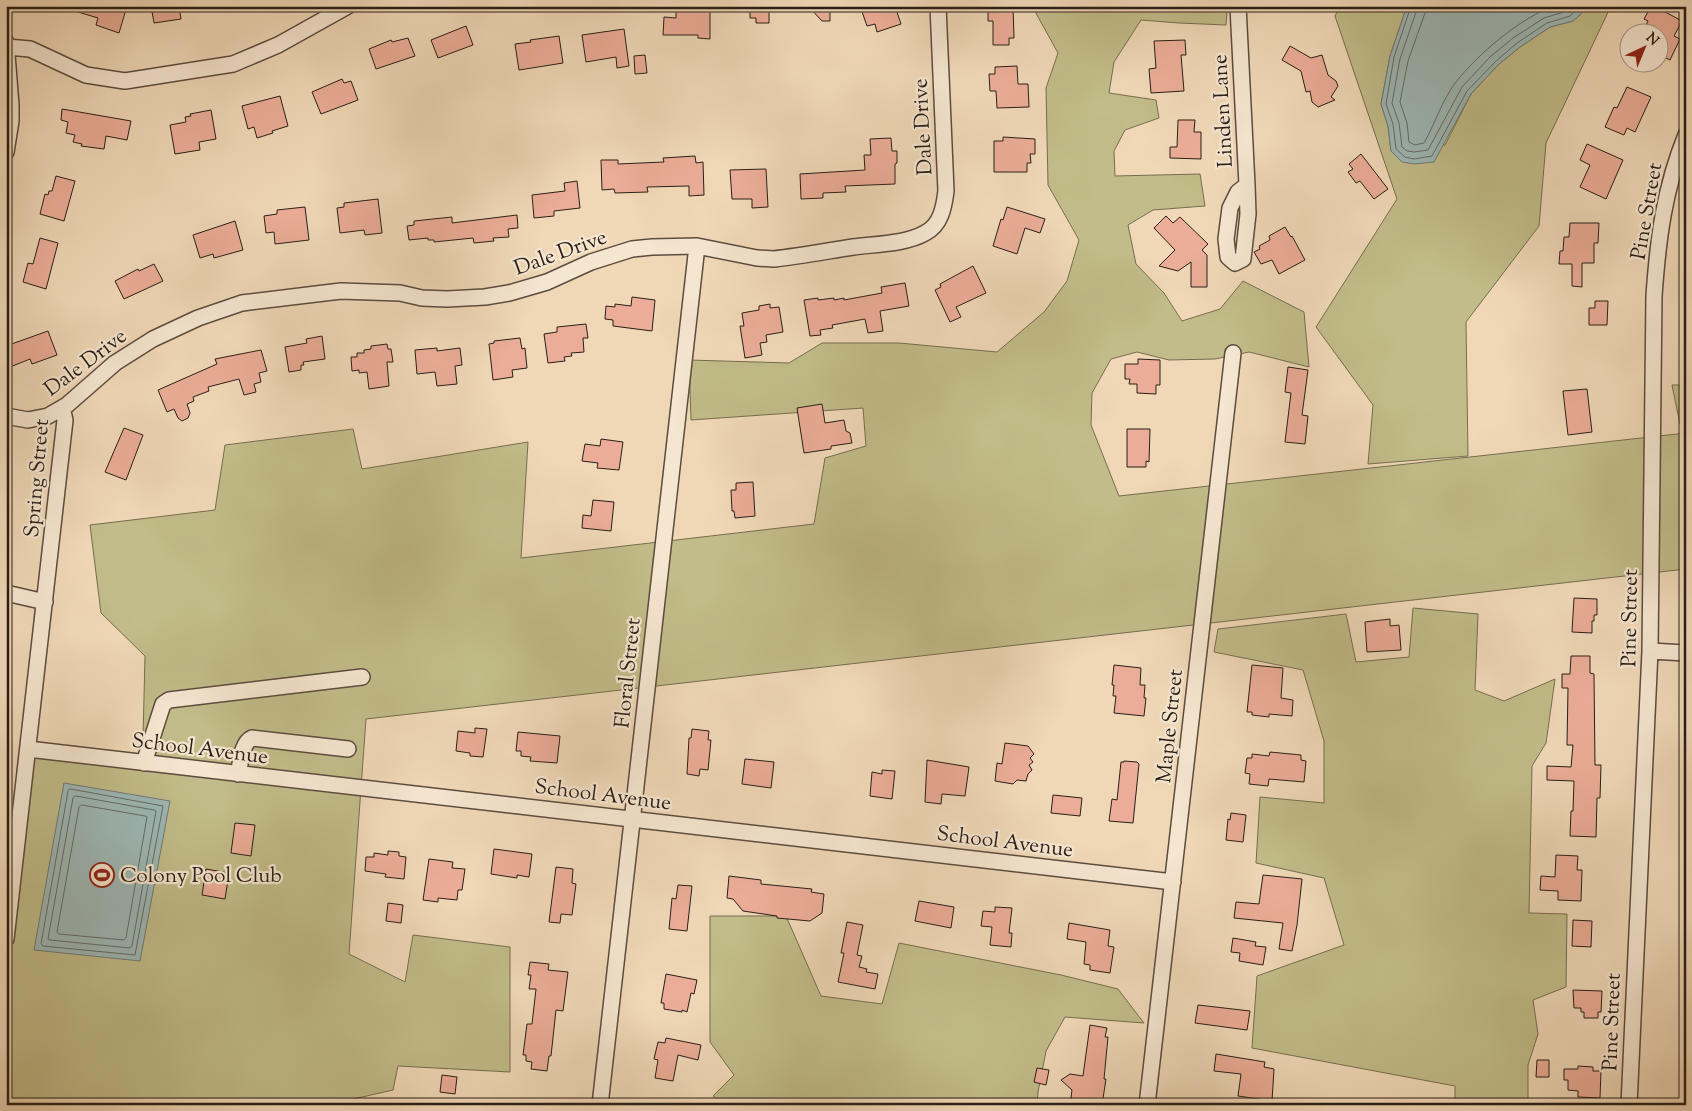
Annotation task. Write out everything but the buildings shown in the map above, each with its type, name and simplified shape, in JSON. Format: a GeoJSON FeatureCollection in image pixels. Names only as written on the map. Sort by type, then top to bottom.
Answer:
{"type":"FeatureCollection","features":[{"type":"Feature","properties":{"kind":"street"},"geometry":{"type":"LineString","coordinates":[[7,47],[30,49],[86,75],[124,81],[234,64],[278,45],[348,6]]}},
{"type":"Feature","properties":{"kind":"street","name":"Dale Drive"},"geometry":{"type":"LineString","coordinates":[[6,416],[28,420],[48,416],[80,395],[108,368],[152,339],[198,318],[242,303],[341,291],[400,294],[422,298],[485,297],[509,293],[547,282],[592,262],[632,249],[697,246],[757,258],[774,259],[894,242],[925,233],[941,216],[946,191],[938,6]]}},
{"type":"Feature","properties":{"kind":"street","name":"Linden Lane"},"geometry":{"type":"LineString","coordinates":[[1238,6],[1247,185],[1248,214],[1243,260],[1235,264],[1228,257],[1226,239],[1230,208],[1238,192],[1247,185]]}},
{"type":"Feature","properties":{"kind":"street"},"geometry":{"type":"LineString","coordinates":[[6,42],[11,121],[6,152]]}},
{"type":"Feature","properties":{"kind":"street","name":"Pine Street"},"geometry":{"type":"LineString","coordinates":[[1629,1105],[1650,651],[1654,296],[1658,240],[1667,193],[1686,135]]}},
{"type":"Feature","properties":{"kind":"street","name":"Floral Street"},"geometry":{"type":"LineString","coordinates":[[600,1105],[697,246]]}},
{"type":"Feature","properties":{"kind":"street","name":"Maple Street"},"geometry":{"type":"LineString","coordinates":[[1147,1105],[1233,352]]}},
{"type":"Feature","properties":{"kind":"street","name":"Spring Street"},"geometry":{"type":"LineString","coordinates":[[6,939],[65,420],[62,408]]}},
{"type":"Feature","properties":{"kind":"street"},"geometry":{"type":"LineString","coordinates":[[6,593],[45,602]]}},
{"type":"Feature","properties":{"kind":"street"},"geometry":{"type":"LineString","coordinates":[[1650,651],[1686,652]]}},
{"type":"Feature","properties":{"kind":"street"},"geometry":{"type":"LineString","coordinates":[[144,763],[162,704],[169,700],[362,677]]}},
{"type":"Feature","properties":{"kind":"street"},"geometry":{"type":"LineString","coordinates":[[238,774],[244,745],[247,740],[252,738],[348,749]]}},
{"type":"Feature","properties":{"kind":"street","name":"School Avenue"},"geometry":{"type":"LineString","coordinates":[[28,749],[1173,882]]}},
{"type":"Feature","properties":{"kind":"shaded area"},"geometry":{"type":"Polygon","coordinates":[[[1032,6],[1202,6],[1227,12],[1226,25],[1141,20],[1114,62],[1109,93],[1156,100],[1159,118],[1125,130],[1114,151],[1115,176],[1200,174],[1205,206],[1153,210],[1128,225],[1136,264],[1164,293],[1182,321],[1220,309],[1243,281],[1304,312],[1309,367],[1249,352],[1215,359],[1169,360],[1137,352],[1111,359],[1092,393],[1091,425],[1119,496],[1686,433],[1686,569],[366,719],[349,954],[405,982],[413,935],[510,947],[510,1072],[398,1066],[393,1090],[349,1100],[348,1105],[6,1105],[6,976],[8,975],[32,758],[136,764],[143,738],[145,656],[101,613],[90,525],[215,510],[225,445],[353,429],[362,469],[528,442],[521,558],[814,524],[825,458],[866,446],[863,408],[691,420],[689,360],[789,363],[822,343],[899,343],[997,352],[1044,312],[1067,281],[1079,240],[1048,185],[1046,88],[1058,53],[1032,6]]]}},
{"type":"Feature","properties":{"kind":"shaded area"},"geometry":{"type":"Polygon","coordinates":[[[1340,6],[1407,6],[1390,56],[1381,104],[1388,126],[1391,151],[1445,145],[1471,94],[1498,65],[1520,47],[1550,27],[1573,21],[1587,6],[1611,6],[1546,143],[1539,226],[1466,322],[1468,456],[1368,464],[1373,405],[1316,327],[1397,199],[1335,16],[1340,6]]]}},
{"type":"Feature","properties":{"kind":"shaded area"},"geometry":{"type":"Polygon","coordinates":[[[1672,385],[1686,385],[1686,424],[1680,424],[1672,385]]]}},
{"type":"Feature","properties":{"kind":"shaded area"},"geometry":{"type":"Polygon","coordinates":[[[1413,608],[1478,614],[1475,690],[1504,701],[1555,679],[1546,743],[1532,766],[1529,913],[1567,914],[1566,987],[1533,1000],[1538,1034],[1528,1065],[1528,1105],[1455,1105],[1455,1086],[1252,1048],[1257,976],[1344,945],[1324,878],[1256,863],[1260,797],[1324,803],[1324,741],[1303,670],[1214,652],[1218,629],[1346,614],[1356,662],[1409,657],[1413,608]]]}},
{"type":"Feature","properties":{"kind":"shaded area"},"geometry":{"type":"Polygon","coordinates":[[[710,916],[786,916],[821,996],[882,1004],[899,943],[1061,975],[1118,989],[1144,1023],[1065,1017],[1046,1051],[1037,1105],[724,1105],[713,1096],[734,1075],[710,1042],[710,916]]]}},
{"type":"Feature","properties":{"kind":"water"},"geometry":{"type":"Polygon","coordinates":[[[1407,6],[1587,6],[1573,21],[1550,27],[1520,47],[1498,65],[1471,94],[1434,162],[1414,164],[1402,162],[1391,151],[1388,126],[1381,104],[1390,56],[1407,6]]]}},
{"type":"Feature","properties":{"kind":"water","name":"Colony Pool Club"},"geometry":{"type":"Polygon","coordinates":[[[64,783],[170,801],[140,961],[34,950],[64,783]]]}},
{"type":"Feature","properties":{"kind":"place","name":"Colony Pool Club"},"geometry":{"type":"Point","coordinates":[102,875]}}]}
